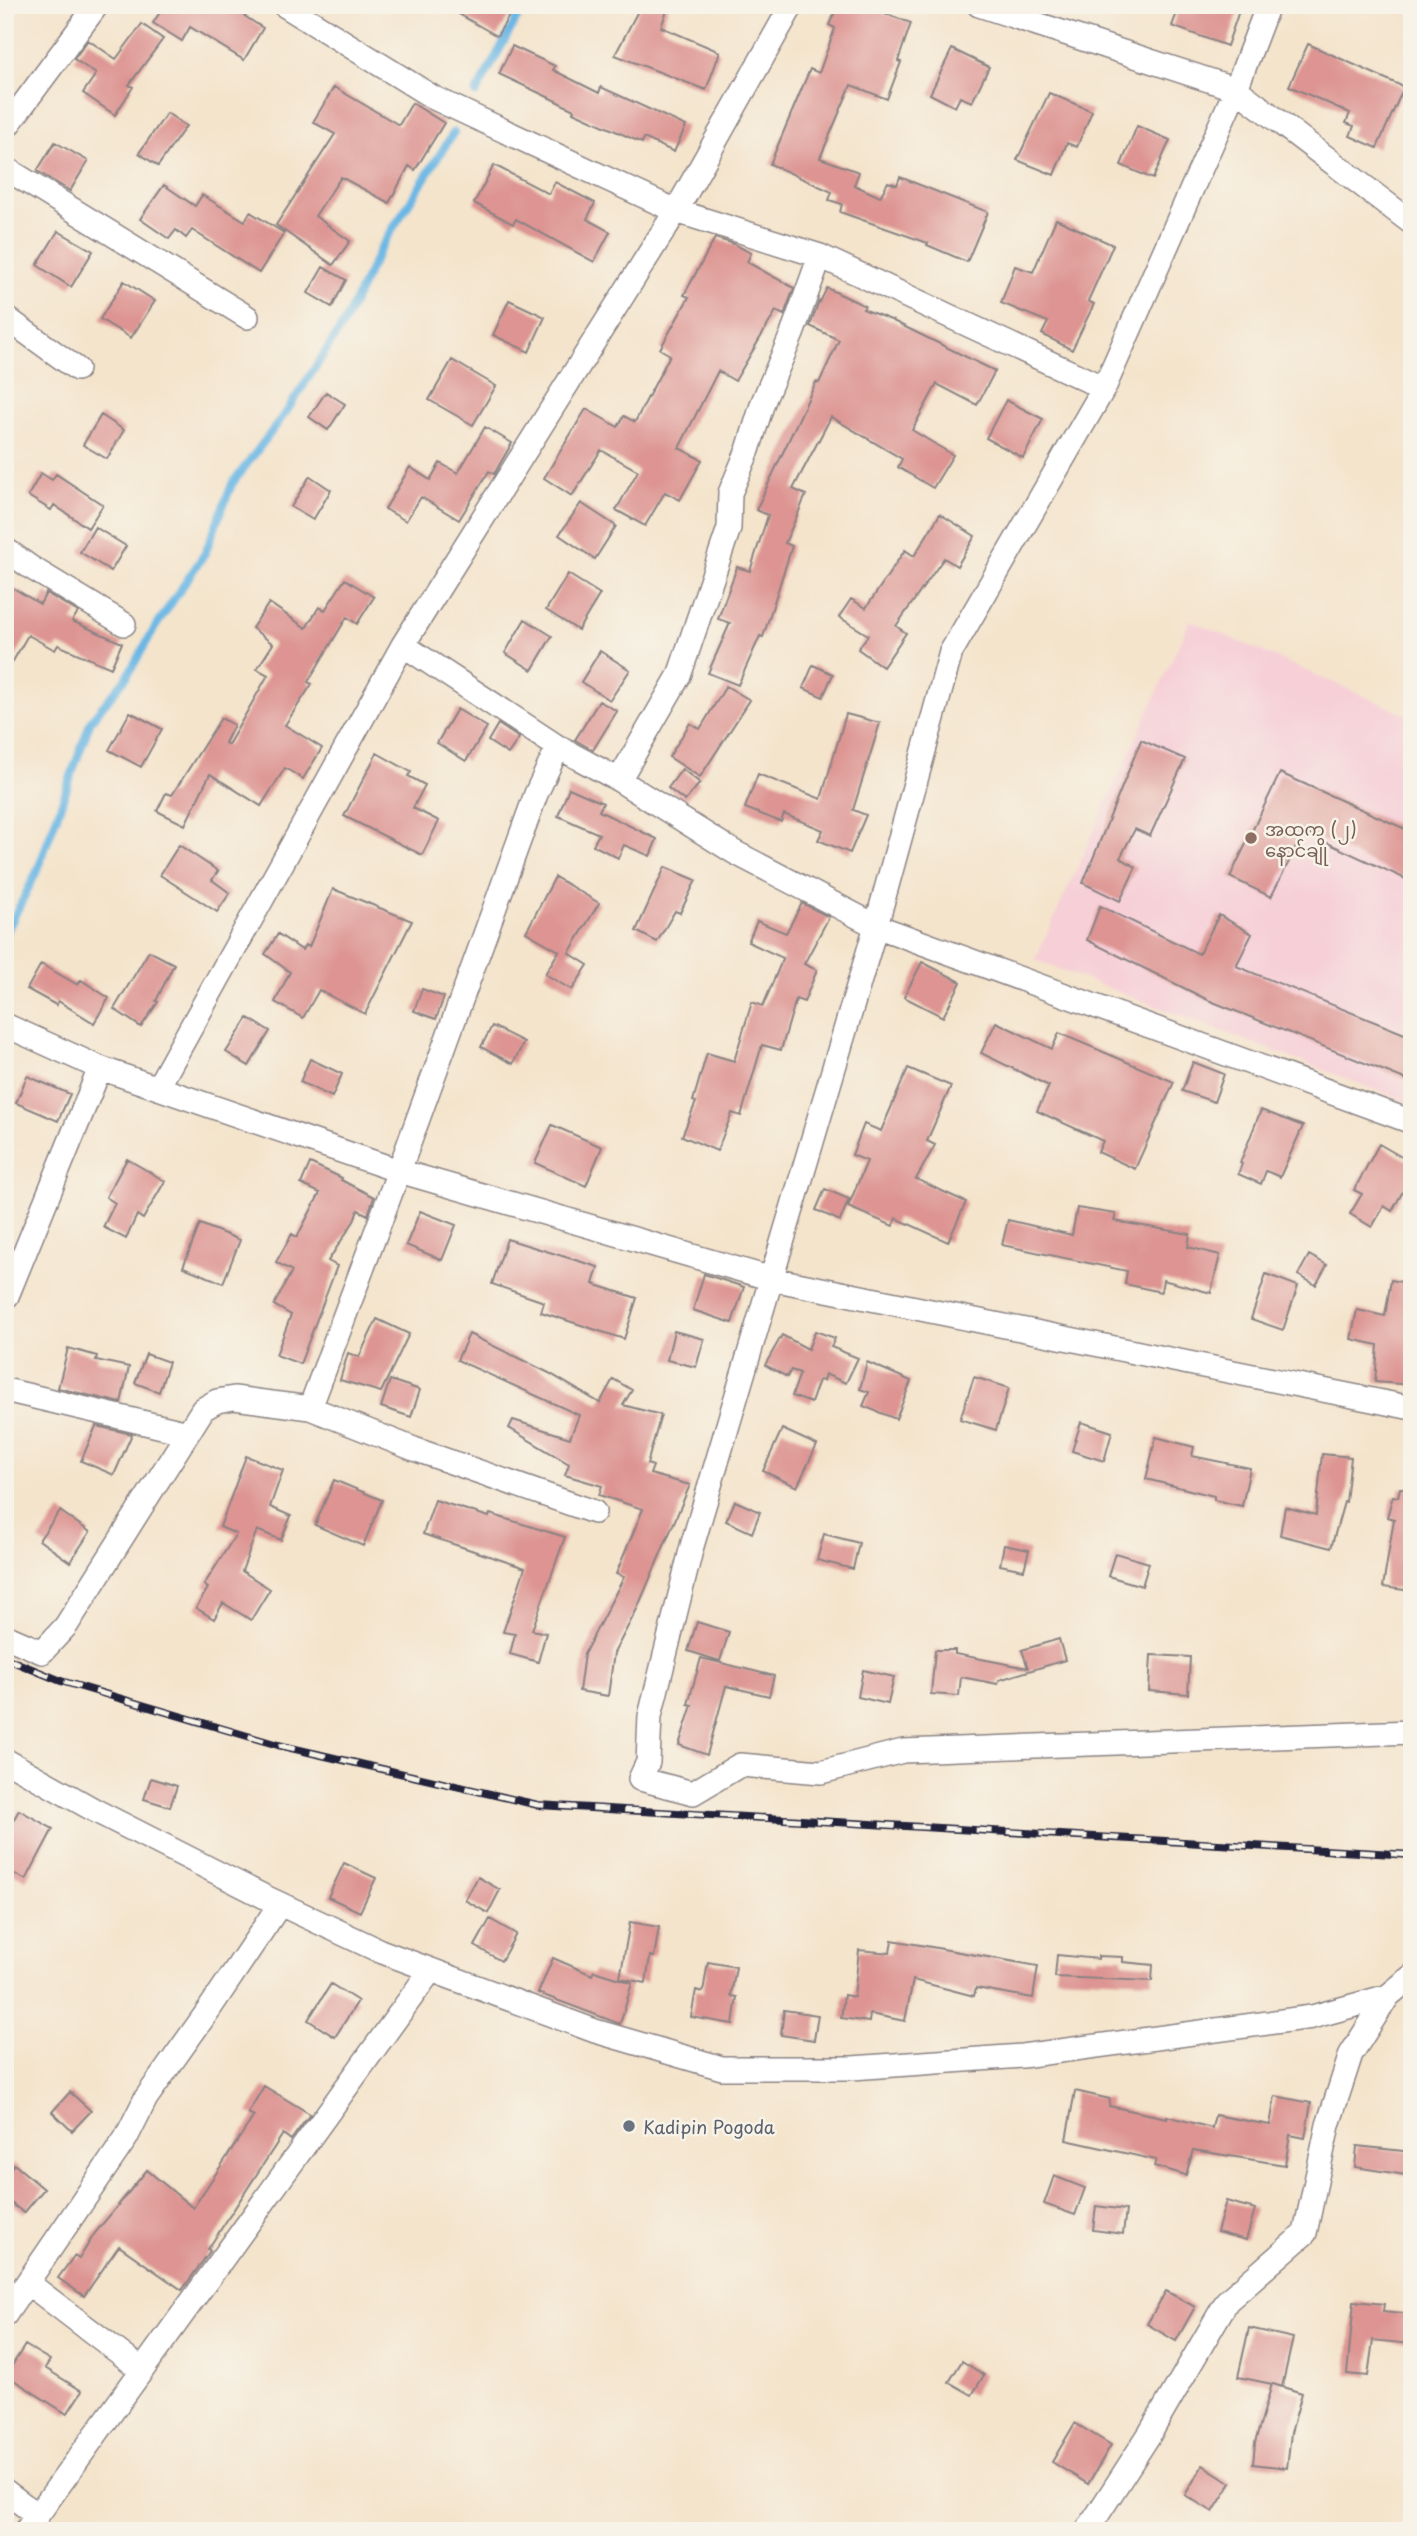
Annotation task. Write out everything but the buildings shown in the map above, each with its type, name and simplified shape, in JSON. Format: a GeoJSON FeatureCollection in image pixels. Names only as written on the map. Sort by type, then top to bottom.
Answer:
{"type":"FeatureCollection","features":[{"type":"Feature","properties":{"kind":"street"},"geometry":{"type":"LineString","coordinates":[[5,129],[97,5]]}},
{"type":"Feature","properties":{"kind":"street"},"geometry":{"type":"LineString","coordinates":[[284,5],[434,98],[676,211],[820,256],[1104,388]]}},
{"type":"Feature","properties":{"kind":"street"},"geometry":{"type":"LineString","coordinates":[[158,1087],[402,645],[676,211],[792,5]]}},
{"type":"Feature","properties":{"kind":"street"},"geometry":{"type":"LineString","coordinates":[[979,5],[1236,89],[1412,223]]}},
{"type":"Feature","properties":{"kind":"street"},"geometry":{"type":"LineString","coordinates":[[1268,5],[1236,89],[1104,388],[951,652],[876,926],[692,1546],[650,1716],[648,1762],[640,1779],[693,1793],[740,1765],[821,1772],[903,1751],[1412,1732]]}},
{"type":"Feature","properties":{"kind":"street"},"geometry":{"type":"LineString","coordinates":[[5,168],[247,317]]}},
{"type":"Feature","properties":{"kind":"street"},"geometry":{"type":"LineString","coordinates":[[619,780],[679,676],[729,528],[730,493],[820,256]]}},
{"type":"Feature","properties":{"kind":"street"},"geometry":{"type":"LineString","coordinates":[[5,317],[77,369]]}},
{"type":"Feature","properties":{"kind":"street"},"geometry":{"type":"LineString","coordinates":[[5,549],[124,624]]}},
{"type":"Feature","properties":{"kind":"street"},"geometry":{"type":"LineString","coordinates":[[402,645],[558,747],[619,780],[734,852],[876,926],[1412,1122]]}},
{"type":"Feature","properties":{"kind":"street"},"geometry":{"type":"LineString","coordinates":[[310,1408],[536,794],[558,747]]}},
{"type":"Feature","properties":{"kind":"street"},"geometry":{"type":"LineString","coordinates":[[5,1025],[100,1068],[399,1171],[772,1279],[1412,1408]]}},
{"type":"Feature","properties":{"kind":"street"},"geometry":{"type":"LineString","coordinates":[[7,1296],[100,1068]]}},
{"type":"Feature","properties":{"kind":"street"},"geometry":{"type":"LineString","coordinates":[[5,1390],[188,1433]]}},
{"type":"Feature","properties":{"kind":"street"},"geometry":{"type":"LineString","coordinates":[[5,1636],[42,1653],[66,1626],[203,1409],[217,1401],[234,1398],[310,1408],[414,1449],[594,1512]]}},
{"type":"Feature","properties":{"kind":"street"},"geometry":{"type":"LineString","coordinates":[[5,1760],[96,1811],[380,1951],[595,2031],[722,2068],[852,2068],[1022,2056],[1312,2017],[1388,1996]]}},
{"type":"Feature","properties":{"kind":"street"},"geometry":{"type":"LineString","coordinates":[[5,2315],[126,2138],[146,2098],[280,1904]]}},
{"type":"Feature","properties":{"kind":"street"},"geometry":{"type":"LineString","coordinates":[[5,2491],[32,2523],[430,1970]]}},
{"type":"Feature","properties":{"kind":"street"},"geometry":{"type":"LineString","coordinates":[[1087,2531],[1149,2435],[1227,2301],[1305,2233],[1328,2125],[1351,2054],[1388,1996],[1412,1976]]}},
{"type":"Feature","properties":{"kind":"street"},"geometry":{"type":"LineString","coordinates":[[27,2283],[142,2370]]}},
{"type":"Feature","properties":{"kind":"shaded area","name":"အထက (၂) နောင်ချို"},"geometry":{"type":"Polygon","coordinates":[[[1190,620],[1412,717],[1412,1104],[1035,960],[1190,620]]]}},
{"type":"Feature","properties":{"kind":"waterway"},"geometry":{"type":"LineString","coordinates":[[476,93],[524,5]]}},
{"type":"Feature","properties":{"kind":"waterway"},"geometry":{"type":"LineString","coordinates":[[5,935],[38,869],[91,720],[126,678],[156,626],[205,553],[232,484],[287,411],[344,323],[380,249],[454,132]]}},
{"type":"Feature","properties":{"kind":"railway"},"geometry":{"type":"LineString","coordinates":[[5,1658],[61,1681],[278,1745],[538,1805],[1412,1855]]}},
{"type":"Feature","properties":{"kind":"place","name":"အထက (၂) နောင်ချို"},"geometry":{"type":"Point","coordinates":[1251,838]}},
{"type":"Feature","properties":{"kind":"place","name":"Kadipin Pogoda"},"geometry":{"type":"Point","coordinates":[629,2126]}}]}
